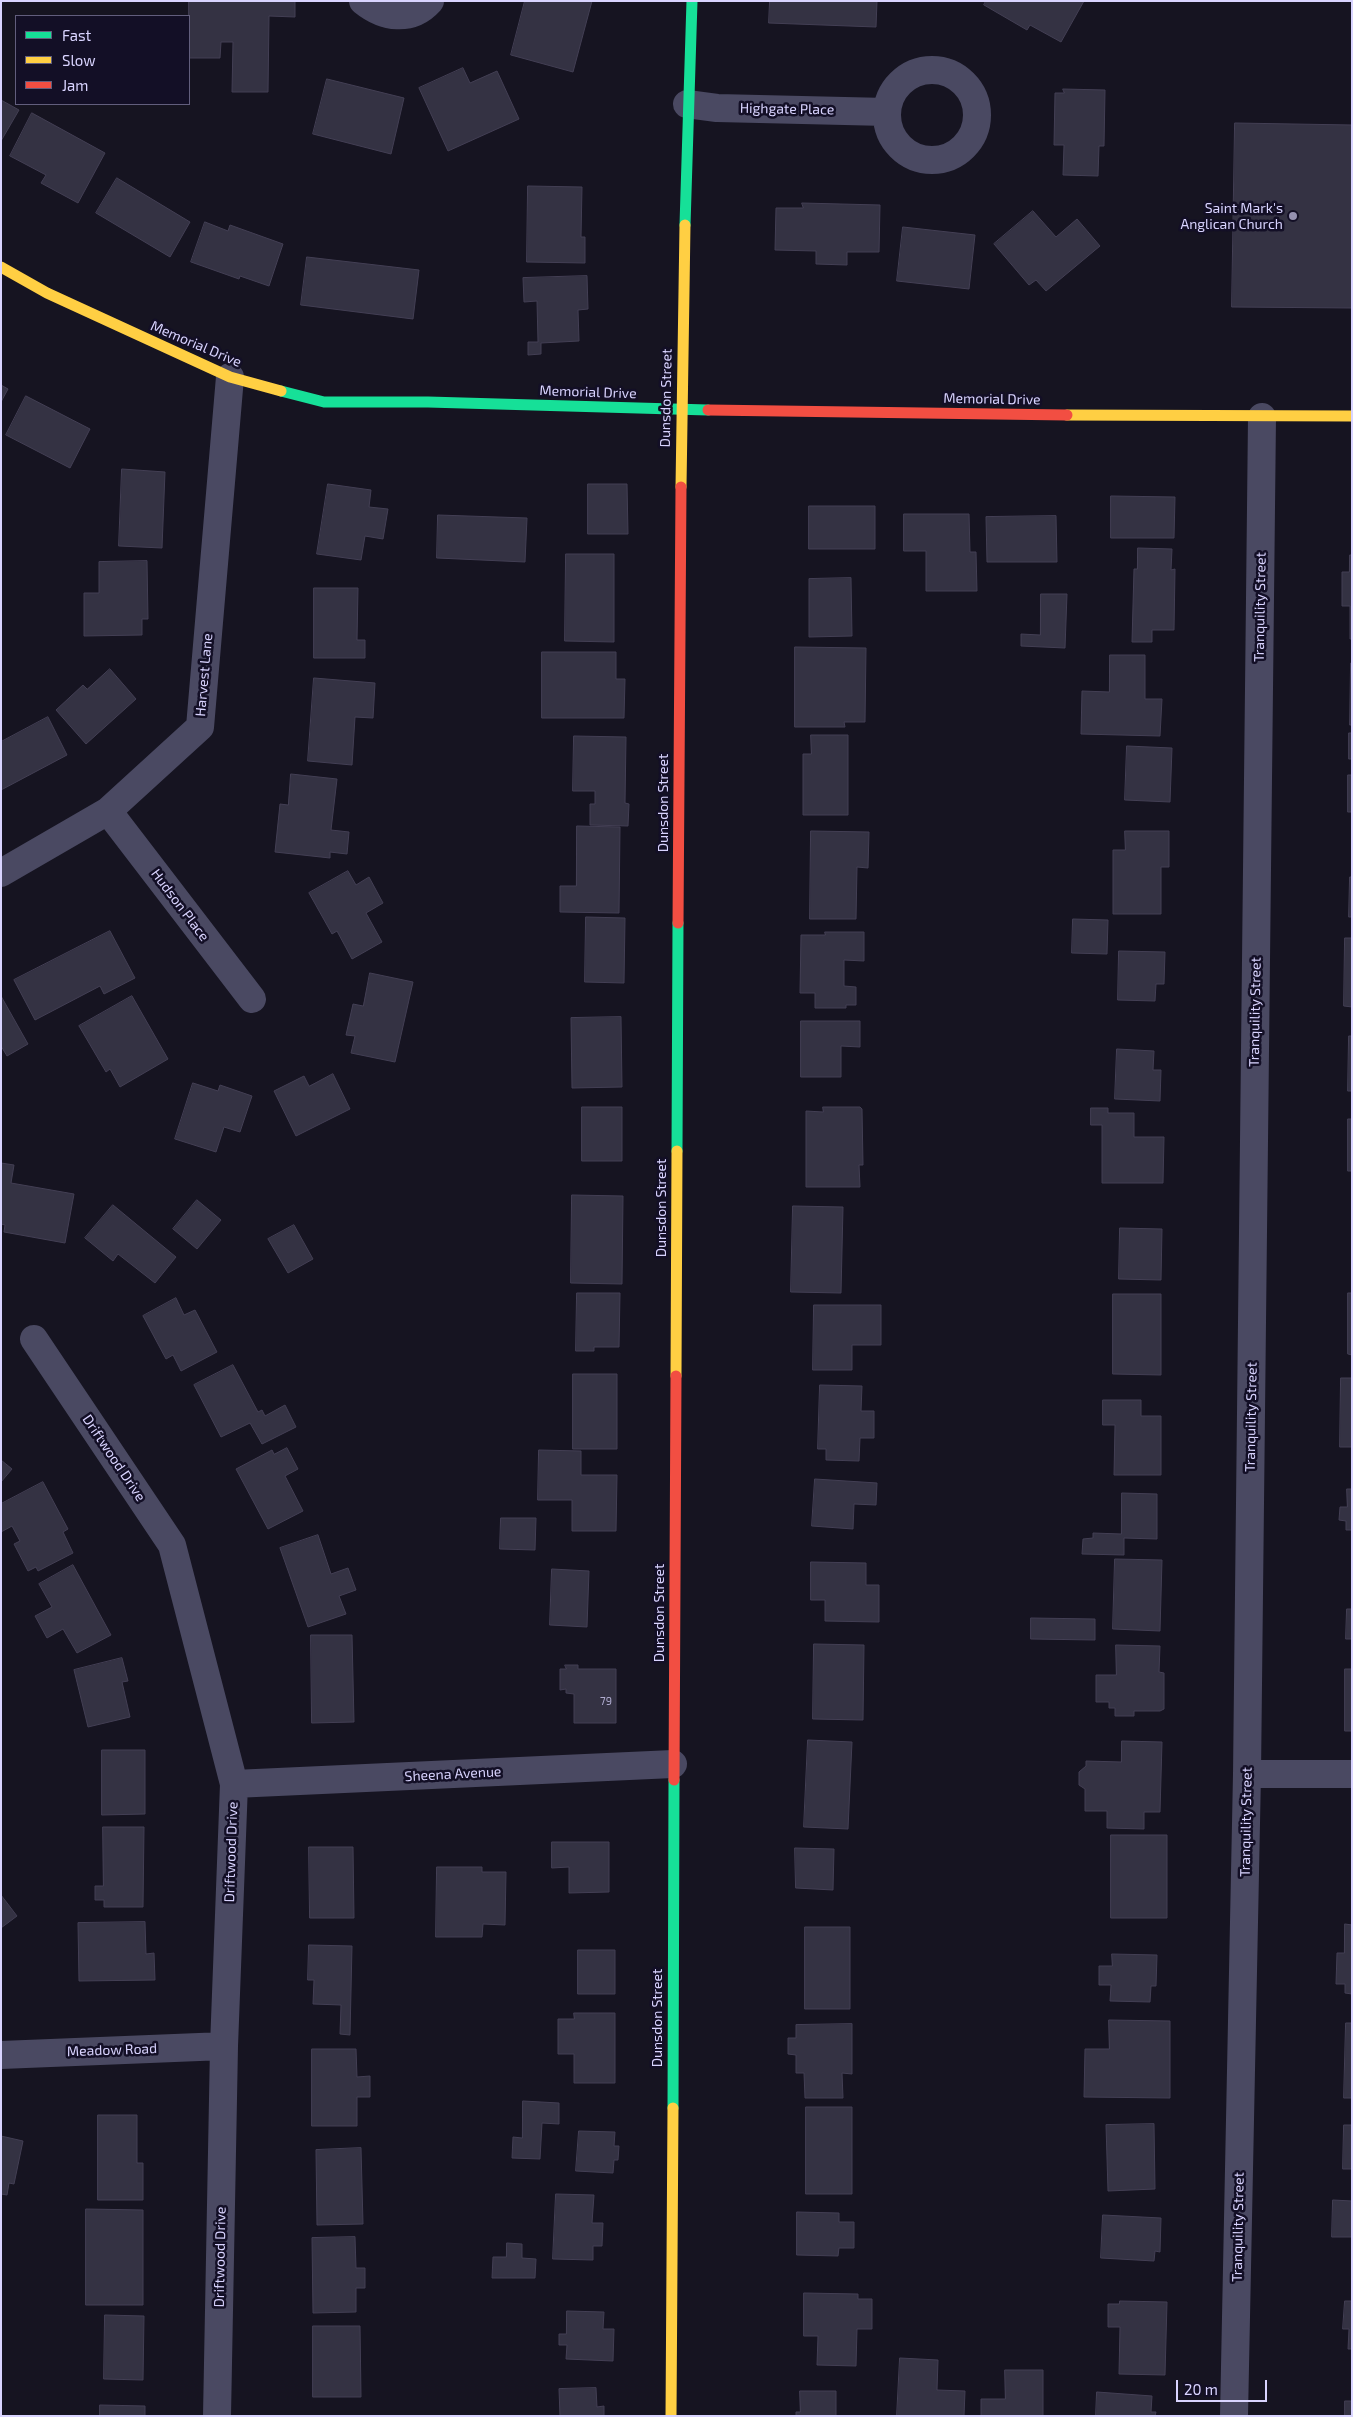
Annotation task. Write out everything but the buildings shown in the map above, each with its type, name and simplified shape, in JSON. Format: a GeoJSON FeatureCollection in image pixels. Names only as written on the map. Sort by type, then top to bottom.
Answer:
{"type":"FeatureCollection","features":[{"type":"Feature","properties":{"kind":"main road","name":"Dunsdon Street"},"geometry":{"type":"LineString","coordinates":[[671,2416],[681,410],[686,104],[692,1]]}},
{"type":"Feature","properties":{"kind":"main road","name":"Memorial Drive"},"geometry":{"type":"LineString","coordinates":[[1,267],[47,293],[230,377],[324,402],[428,402],[681,410],[1262,417],[1352,416]]}},
{"type":"Feature","properties":{"kind":"street"},"geometry":{"type":"LineString","coordinates":[[364,1],[374,10],[389,15],[403,16],[417,11],[430,1]]}},
{"type":"Feature","properties":{"kind":"street","name":"Highgate Place"},"geometry":{"type":"LineString","coordinates":[[686,104],[717,108],[887,112]]}},
{"type":"Feature","properties":{"kind":"street","name":"Harvest Lane"},"geometry":{"type":"LineString","coordinates":[[1,873],[108,810],[200,728],[230,377]]}},
{"type":"Feature","properties":{"kind":"street","name":"Tranquility Street"},"geometry":{"type":"LineString","coordinates":[[1234,2416],[1247,1774],[1262,417]]}},
{"type":"Feature","properties":{"kind":"street","name":"Hudson Place"},"geometry":{"type":"LineString","coordinates":[[108,810],[252,1000]]}},
{"type":"Feature","properties":{"kind":"street","name":"Driftwood Drive"},"geometry":{"type":"LineString","coordinates":[[34,1339],[172,1545],[234,1784],[224,2046],[217,2416]]}},
{"type":"Feature","properties":{"kind":"street","name":"Sheena Avenue"},"geometry":{"type":"LineString","coordinates":[[234,1784],[673,1764]]}},
{"type":"Feature","properties":{"kind":"street"},"geometry":{"type":"LineString","coordinates":[[1247,1774],[1352,1774]]}},
{"type":"Feature","properties":{"kind":"street","name":"Meadow Road"},"geometry":{"type":"LineString","coordinates":[[1,2055],[224,2046]]}},
{"type":"Feature","properties":{"kind":"traffic: fast"},"geometry":{"type":"LineString","coordinates":[[685,225],[692,1]]}},
{"type":"Feature","properties":{"kind":"traffic: fast"},"geometry":{"type":"LineString","coordinates":[[281,391],[324,402],[428,402],[708,410]]}},
{"type":"Feature","properties":{"kind":"traffic: fast"},"geometry":{"type":"LineString","coordinates":[[677,1151],[678,923]]}},
{"type":"Feature","properties":{"kind":"traffic: fast"},"geometry":{"type":"LineString","coordinates":[[673,2108],[674,1780]]}},
{"type":"Feature","properties":{"kind":"traffic: slow"},"geometry":{"type":"LineString","coordinates":[[681,487],[685,225]]}},
{"type":"Feature","properties":{"kind":"traffic: slow"},"geometry":{"type":"LineString","coordinates":[[1,267],[47,293],[230,377],[281,391]]}},
{"type":"Feature","properties":{"kind":"traffic: slow"},"geometry":{"type":"LineString","coordinates":[[1067,415],[1352,416]]}},
{"type":"Feature","properties":{"kind":"traffic: slow"},"geometry":{"type":"LineString","coordinates":[[676,1376],[677,1151]]}},
{"type":"Feature","properties":{"kind":"traffic: slow"},"geometry":{"type":"LineString","coordinates":[[671,2416],[673,2108]]}},
{"type":"Feature","properties":{"kind":"traffic: jam"},"geometry":{"type":"LineString","coordinates":[[708,410],[1067,415]]}},
{"type":"Feature","properties":{"kind":"traffic: jam"},"geometry":{"type":"LineString","coordinates":[[678,923],[681,487]]}},
{"type":"Feature","properties":{"kind":"traffic: jam"},"geometry":{"type":"LineString","coordinates":[[674,1780],[676,1376]]}},
{"type":"Feature","properties":{"kind":"place","name":"Saint Mark's Anglican Church"},"geometry":{"type":"Point","coordinates":[1293,216]}}]}
